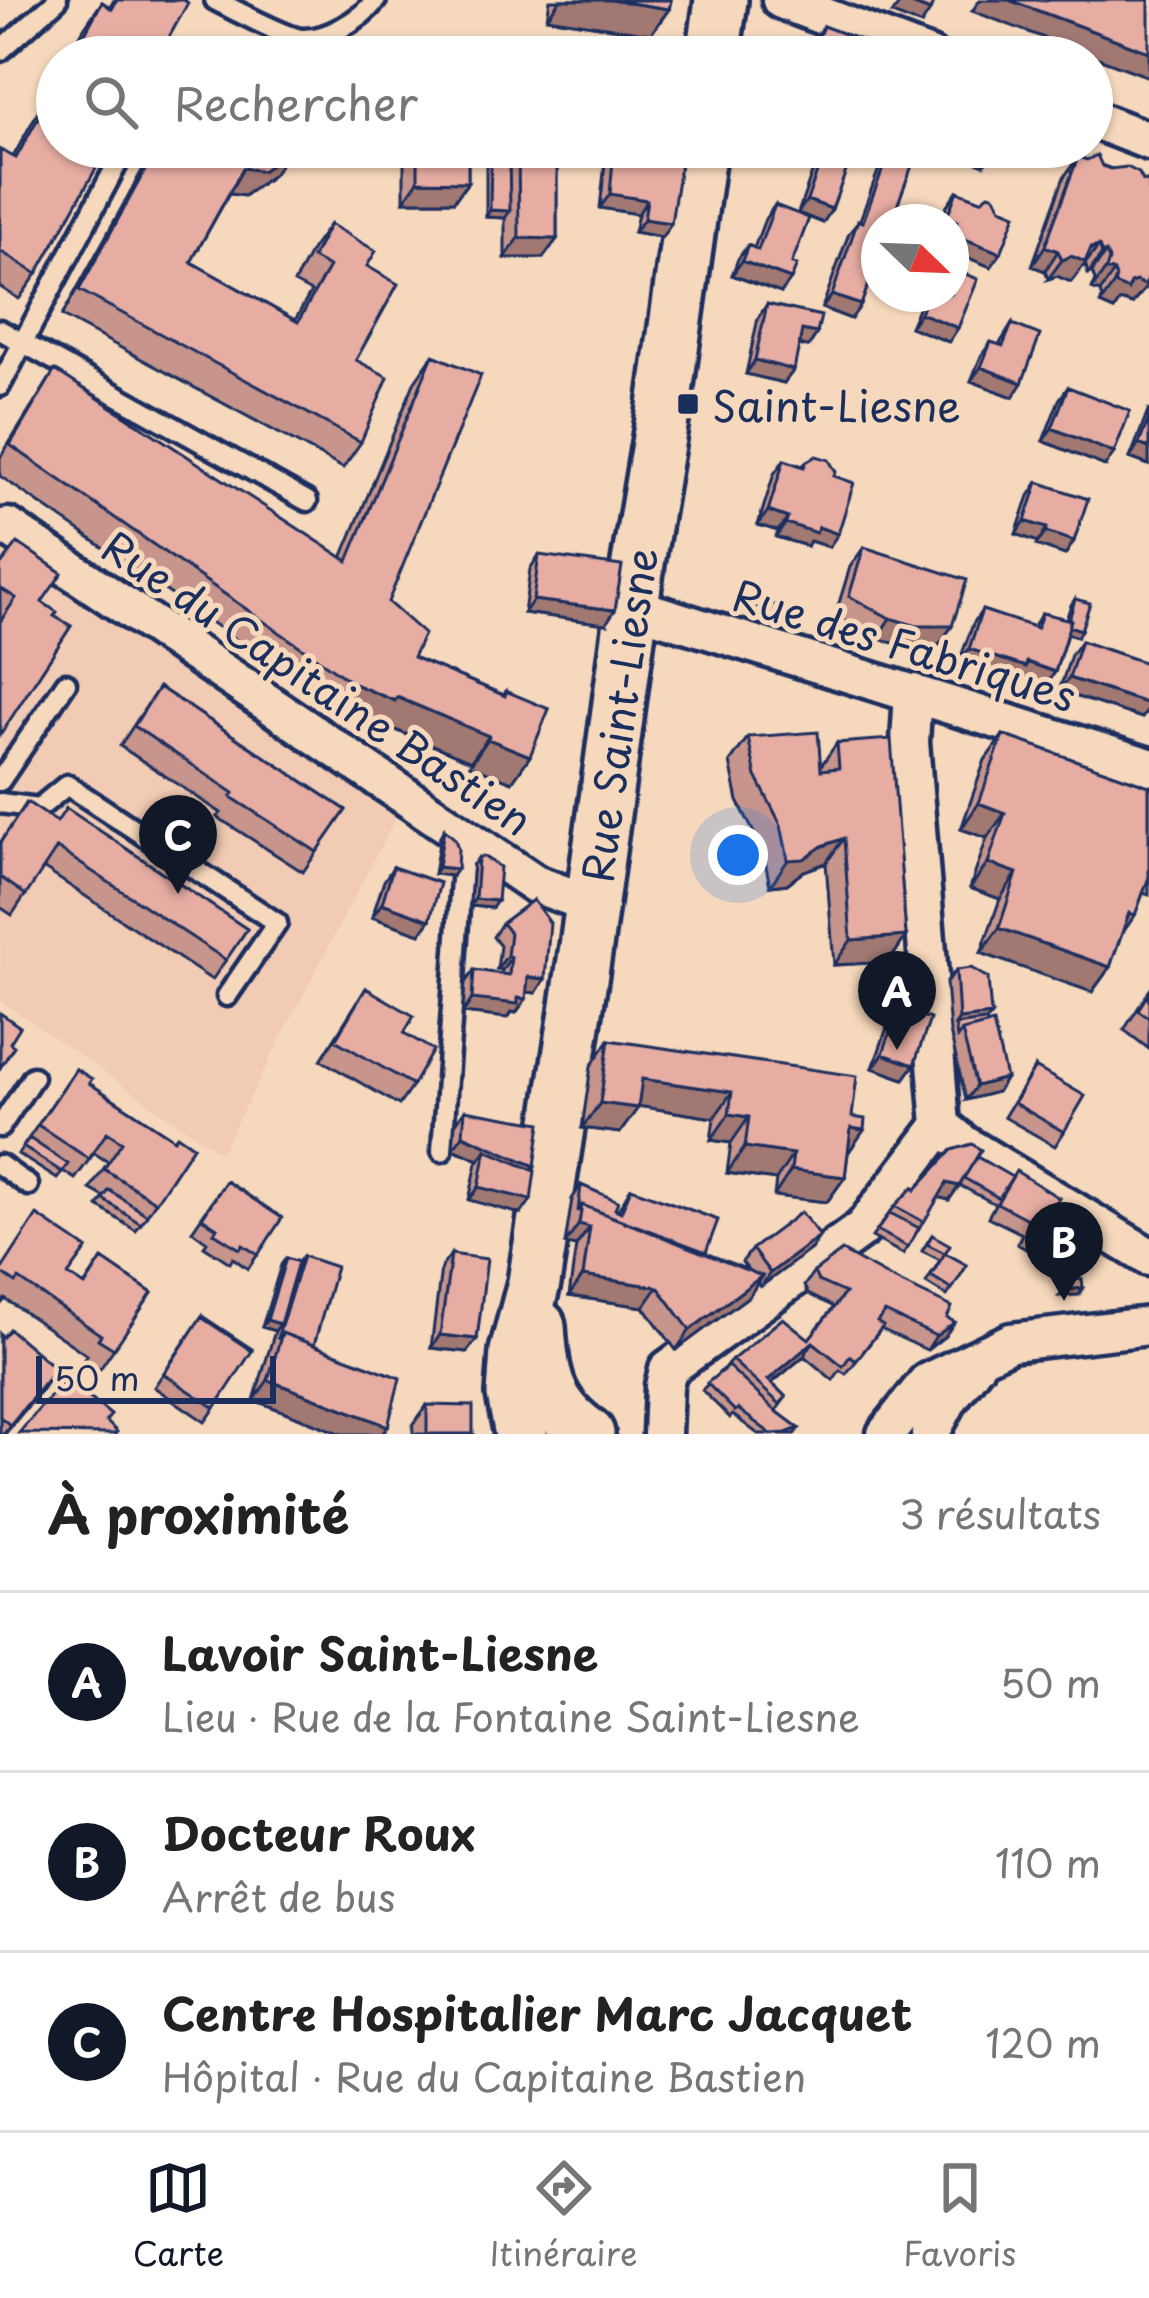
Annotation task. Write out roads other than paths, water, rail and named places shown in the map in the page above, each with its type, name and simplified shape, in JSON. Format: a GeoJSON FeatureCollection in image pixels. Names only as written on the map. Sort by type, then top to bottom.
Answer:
{"type":"FeatureCollection","features":[{"type":"Feature","properties":{"kind":"main road"},"geometry":{"type":"LineString","coordinates":[[716,36],[721,0]]}},
{"type":"Feature","properties":{"kind":"main road","name":"Rue Saint-Liesne"},"geometry":{"type":"LineString","coordinates":[[521,1434],[513,1375],[516,1352],[534,1282],[697,168]]}},
{"type":"Feature","properties":{"kind":"main road","name":"Rue Saint-Liesne"},"geometry":{"type":"LineString","coordinates":[[534,1282],[544,1378],[563,1413],[588,1434]]}},
{"type":"Feature","properties":{"kind":"street"},"geometry":{"type":"LineString","coordinates":[[781,0],[875,36]]}},
{"type":"Feature","properties":{"kind":"street"},"geometry":{"type":"LineString","coordinates":[[1113,127],[1149,141]]}},
{"type":"Feature","properties":{"kind":"street","name":"Rue du Capitaine Bastien"},"geometry":{"type":"LineString","coordinates":[[3,526],[536,884],[590,904]]}},
{"type":"Feature","properties":{"kind":"street","name":"Rue des Fabriques"},"geometry":{"type":"LineString","coordinates":[[634,607],[1149,767]]}},
{"type":"Feature","properties":{"kind":"street"},"geometry":{"type":"LineString","coordinates":[[662,1434],[668,1369],[863,1228],[941,1125],[910,742],[913,693]]}},
{"type":"Feature","properties":{"kind":"street"},"geometry":{"type":"LineString","coordinates":[[941,1125],[965,1145],[1149,1257]]}},
{"type":"Feature","properties":{"kind":"street"},"geometry":{"type":"LineString","coordinates":[[886,1434],[927,1382],[1011,1342],[1149,1326]]}},
{"type":"Feature","properties":{"kind":"street"},"geometry":{"type":"LineString","coordinates":[[930,1434],[981,1357]]}},
{"type":"Feature","properties":{"kind":"lane"},"geometry":{"type":"LineString","coordinates":[[0,51],[57,0]]}},
{"type":"Feature","properties":{"kind":"lane"},"geometry":{"type":"LineString","coordinates":[[215,0],[294,36]]}},
{"type":"Feature","properties":{"kind":"lane"},"geometry":{"type":"LineString","coordinates":[[313,36],[341,29],[376,0]]}},
{"type":"Feature","properties":{"kind":"lane"},"geometry":{"type":"LineString","coordinates":[[0,386],[115,168]]}},
{"type":"Feature","properties":{"kind":"lane"},"geometry":{"type":"LineString","coordinates":[[0,330],[307,501]]}},
{"type":"Feature","properties":{"kind":"lane"},"geometry":{"type":"LineString","coordinates":[[0,781],[66,683]]}},
{"type":"Feature","properties":{"kind":"lane"},"geometry":{"type":"LineString","coordinates":[[0,803],[39,808],[67,785],[277,923],[227,996]]}},
{"type":"Feature","properties":{"kind":"lane"},"geometry":{"type":"LineString","coordinates":[[442,1151],[464,837]]}},
{"type":"Feature","properties":{"kind":"lane"},"geometry":{"type":"LineString","coordinates":[[0,1127],[33,1077]]}},
{"type":"Feature","properties":{"kind":"lane"},"geometry":{"type":"LineString","coordinates":[[0,1165],[28,1185]]}},
{"type":"Feature","properties":{"kind":"place","name":"Saint-Liesne"},"geometry":{"type":"Point","coordinates":[688,404]}},
{"type":"Feature","properties":{"kind":"place","name":"Centre Hospitalier Marc Jacquet"},"geometry":{"type":"Point","coordinates":[178,894]}},
{"type":"Feature","properties":{"kind":"place","name":"Lavoir Saint-Liesne"},"geometry":{"type":"Point","coordinates":[897,1050]}},
{"type":"Feature","properties":{"kind":"place","name":"Docteur Roux"},"geometry":{"type":"Point","coordinates":[1064,1301]}}]}
